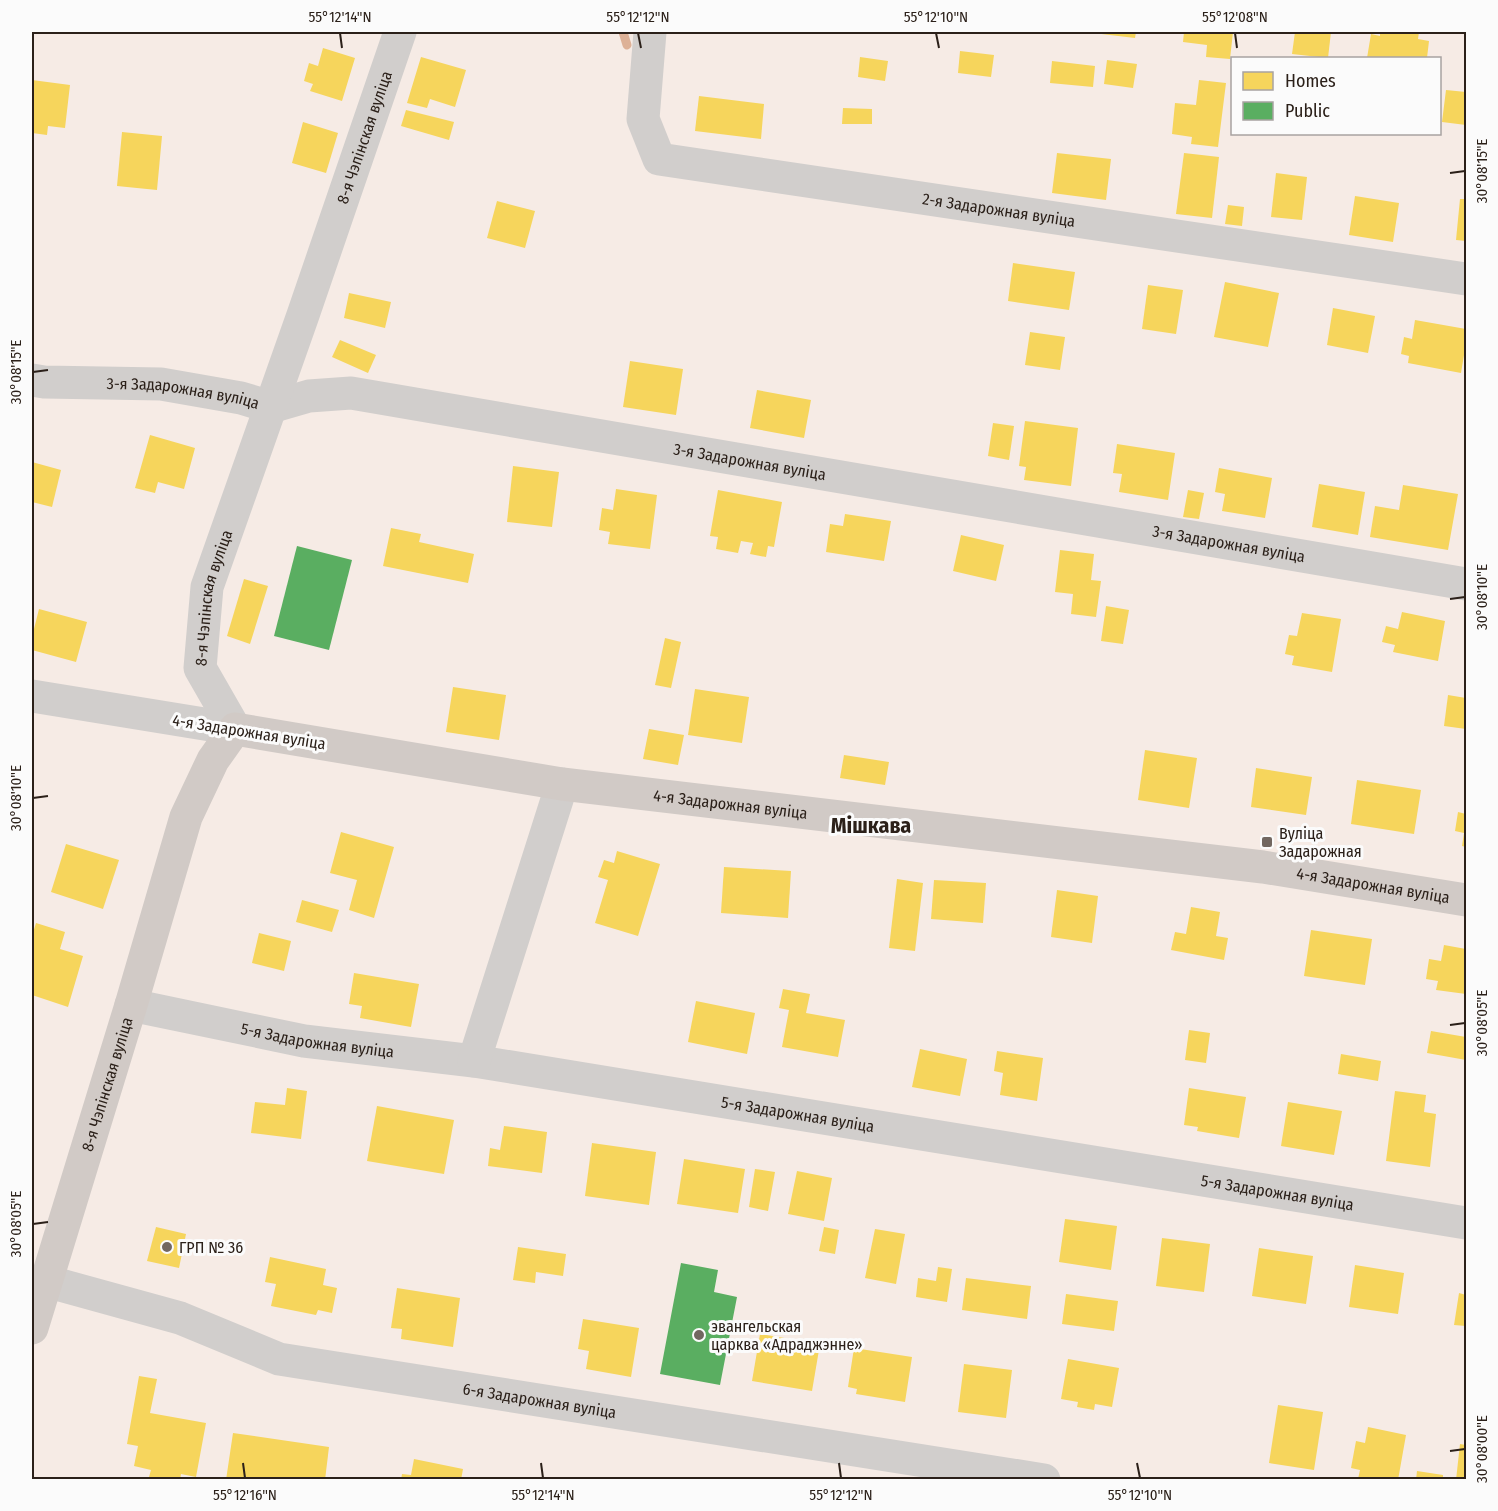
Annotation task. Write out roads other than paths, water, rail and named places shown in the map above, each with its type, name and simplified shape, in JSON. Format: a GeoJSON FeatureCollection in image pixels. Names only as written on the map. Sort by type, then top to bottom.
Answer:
{"type":"FeatureCollection","features":[{"type":"Feature","properties":{"kind":"main road","name":"4-я Задарожная вуліца"},"geometry":{"type":"LineString","coordinates":[[235,729],[562,784],[1263,867],[1467,900]]}},
{"type":"Feature","properties":{"kind":"main road","name":"8-я Чэпінская вуліца"},"geometry":{"type":"LineString","coordinates":[[32,1327],[186,817],[213,760],[235,729]]}},
{"type":"Feature","properties":{"kind":"street","name":"8-я Чэпінская вуліца"},"geometry":{"type":"LineString","coordinates":[[235,729],[201,668],[207,587],[400,32]]}},
{"type":"Feature","properties":{"kind":"street","name":"2-я Задарожная вуліца"},"geometry":{"type":"LineString","coordinates":[[650,32],[643,119],[659,159],[1467,279]]}},
{"type":"Feature","properties":{"kind":"street","name":"3-я Задарожная вуліца"},"geometry":{"type":"LineString","coordinates":[[32,380],[160,384],[241,398],[271,407],[309,396],[351,393],[1467,584]]}},
{"type":"Feature","properties":{"kind":"street","name":"4-я Задарожная вуліца"},"geometry":{"type":"LineString","coordinates":[[32,696],[235,729]]}},
{"type":"Feature","properties":{"kind":"street"},"geometry":{"type":"LineString","coordinates":[[474,1061],[562,784]]}},
{"type":"Feature","properties":{"kind":"street","name":"5-я Задарожная вуліца"},"geometry":{"type":"LineString","coordinates":[[131,1005],[304,1041],[474,1061],[1467,1223]]}},
{"type":"Feature","properties":{"kind":"street","name":"6-я Задарожная вуліца"},"geometry":{"type":"LineString","coordinates":[[46,1281],[180,1318],[279,1359],[1044,1479]]}},
{"type":"Feature","properties":{"kind":"waterway"},"geometry":{"type":"LineString","coordinates":[[623,32],[627,45]]}},
{"type":"Feature","properties":{"kind":"place","name":"Вуліца Задарожная"},"geometry":{"type":"Point","coordinates":[1267,842]}},
{"type":"Feature","properties":{"kind":"place","name":"ГРП № 36"},"geometry":{"type":"Point","coordinates":[167,1247]}},
{"type":"Feature","properties":{"kind":"place","name":"эвангельская царква «Адраджэнне»"},"geometry":{"type":"Point","coordinates":[699,1335]}},
{"type":"Feature","properties":{"kind":"district","name":"Мішкава"},"geometry":{"type":"Point","coordinates":[871,825]}}]}
